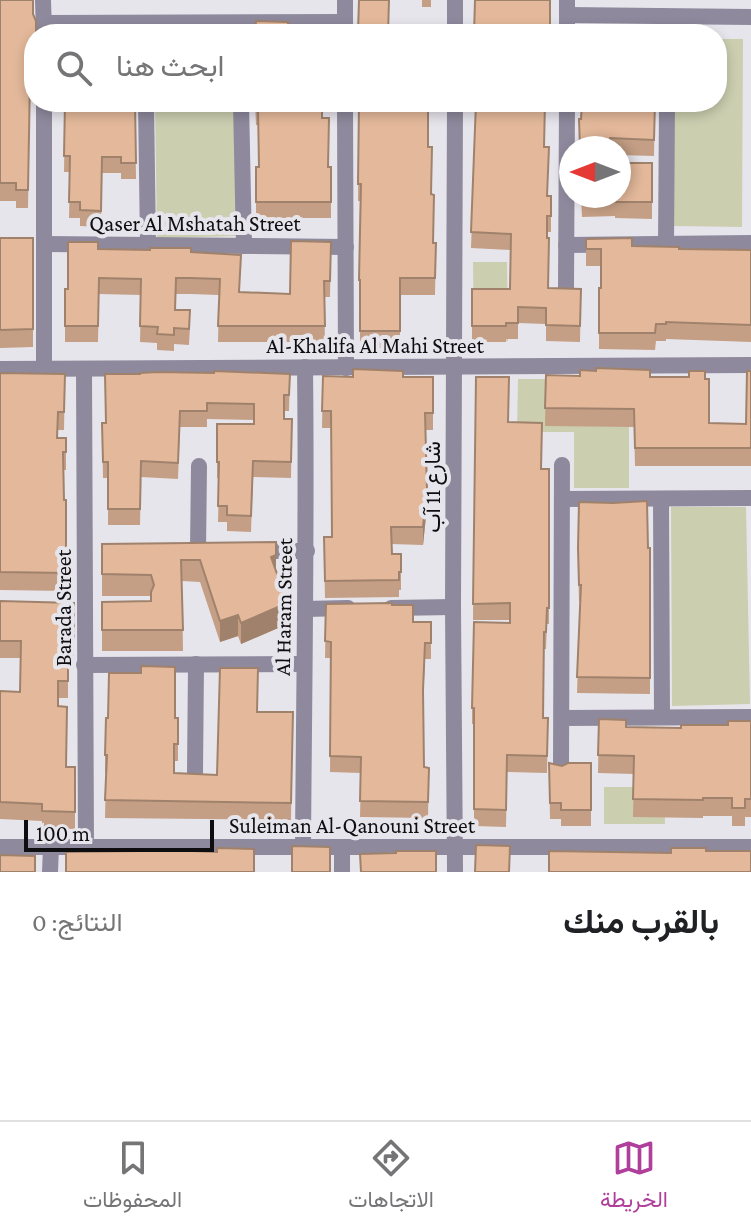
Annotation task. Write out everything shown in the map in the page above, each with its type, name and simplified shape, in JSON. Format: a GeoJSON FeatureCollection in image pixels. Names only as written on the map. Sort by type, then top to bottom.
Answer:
{"type":"FeatureCollection","features":[{"type":"Feature","properties":{"kind":"street"},"geometry":{"type":"LineString","coordinates":[[43,0],[44,24]]}},
{"type":"Feature","properties":{"kind":"street"},"geometry":{"type":"LineString","coordinates":[[345,0],[345,24]]}},
{"type":"Feature","properties":{"kind":"street"},"geometry":{"type":"LineString","coordinates":[[455,0],[455,24]]}},
{"type":"Feature","properties":{"kind":"street"},"geometry":{"type":"LineString","coordinates":[[567,8],[667,16],[751,17]]}},
{"type":"Feature","properties":{"kind":"street"},"geometry":{"type":"LineString","coordinates":[[667,16],[667,24]]}},
{"type":"Feature","properties":{"kind":"street"},"geometry":{"type":"LineString","coordinates":[[44,112],[44,369]]}},
{"type":"Feature","properties":{"kind":"street"},"geometry":{"type":"LineString","coordinates":[[146,112],[148,245]]}},
{"type":"Feature","properties":{"kind":"street"},"geometry":{"type":"LineString","coordinates":[[241,112],[244,246]]}},
{"type":"Feature","properties":{"kind":"street"},"geometry":{"type":"LineString","coordinates":[[345,112],[346,368]]}},
{"type":"Feature","properties":{"kind":"street","name":"شارع 11 آب"},"geometry":{"type":"LineString","coordinates":[[455,112],[455,872]]}},
{"type":"Feature","properties":{"kind":"street"},"geometry":{"type":"LineString","coordinates":[[566,288],[567,112]]}},
{"type":"Feature","properties":{"kind":"street"},"geometry":{"type":"LineString","coordinates":[[666,245],[667,112]]}},
{"type":"Feature","properties":{"kind":"street"},"geometry":{"type":"LineString","coordinates":[[566,245],[751,243]]}},
{"type":"Feature","properties":{"kind":"street","name":"Qaser Al Mshatah Street"},"geometry":{"type":"LineString","coordinates":[[44,244],[346,247]]}},
{"type":"Feature","properties":{"kind":"street","name":"Al-Khalifa Al Mahi Street"},"geometry":{"type":"LineString","coordinates":[[0,369],[751,365]]}},
{"type":"Feature","properties":{"kind":"street","name":"Al Haram Street"},"geometry":{"type":"LineString","coordinates":[[303,847],[307,551],[305,367]]}},
{"type":"Feature","properties":{"kind":"street","name":"Barada Street"},"geometry":{"type":"LineString","coordinates":[[84,369],[92,551],[85,607],[86,847]]}},
{"type":"Feature","properties":{"kind":"street"},"geometry":{"type":"LineString","coordinates":[[561,771],[562,465]]}},
{"type":"Feature","properties":{"kind":"street"},"geometry":{"type":"LineString","coordinates":[[198,551],[199,466]]}},
{"type":"Feature","properties":{"kind":"street"},"geometry":{"type":"LineString","coordinates":[[562,499],[751,498]]}},
{"type":"Feature","properties":{"kind":"street"},"geometry":{"type":"LineString","coordinates":[[661,499],[662,717]]}},
{"type":"Feature","properties":{"kind":"street"},"geometry":{"type":"LineString","coordinates":[[245,551],[307,551]]}},
{"type":"Feature","properties":{"kind":"street"},"geometry":{"type":"LineString","coordinates":[[305,609],[453,607]]}},
{"type":"Feature","properties":{"kind":"street"},"geometry":{"type":"LineString","coordinates":[[195,773],[196,664]]}},
{"type":"Feature","properties":{"kind":"street"},"geometry":{"type":"LineString","coordinates":[[84,665],[304,664]]}},
{"type":"Feature","properties":{"kind":"street"},"geometry":{"type":"LineString","coordinates":[[562,718],[751,717]]}},
{"type":"Feature","properties":{"kind":"street","name":"Suleiman Al-Qanouni Street"},"geometry":{"type":"LineString","coordinates":[[0,847],[751,847]]}},
{"type":"Feature","properties":{"kind":"street"},"geometry":{"type":"LineString","coordinates":[[50,872],[51,847]]}},
{"type":"Feature","properties":{"kind":"street"},"geometry":{"type":"LineString","coordinates":[[342,847],[342,872]]}},
{"type":"Feature","properties":{"kind":"green space"},"geometry":{"type":"Polygon","coordinates":[[[727,39],[743,39],[742,227],[674,226],[674,112],[727,112],[727,39]]]}},
{"type":"Feature","properties":{"kind":"green space"},"geometry":{"type":"Polygon","coordinates":[[[155,112],[237,112],[239,236],[157,238],[155,112]]]}},
{"type":"Feature","properties":{"kind":"green space"},"geometry":{"type":"Polygon","coordinates":[[[473,262],[507,262],[508,341],[474,342],[473,262]]]}},
{"type":"Feature","properties":{"kind":"green space"},"geometry":{"type":"Polygon","coordinates":[[[518,379],[629,379],[629,488],[574,488],[574,432],[517,432],[518,379]]]}},
{"type":"Feature","properties":{"kind":"green space"},"geometry":{"type":"Polygon","coordinates":[[[671,507],[746,507],[750,704],[672,706],[671,507]]]}},
{"type":"Feature","properties":{"kind":"green space"},"geometry":{"type":"Polygon","coordinates":[[[604,787],[664,787],[665,824],[604,824],[604,787]]]}},
{"type":"Feature","properties":{"kind":"building"},"geometry":{"type":"Polygon","coordinates":[[[0,0],[33,0],[36,24],[24,24],[24,112],[29,112],[28,190],[16,190],[16,183],[0,183],[0,0]]]}},
{"type":"Feature","properties":{"kind":"building"},"geometry":{"type":"Polygon","coordinates":[[[359,0],[389,0],[388,24],[358,24],[359,0]]]}},
{"type":"Feature","properties":{"kind":"building"},"geometry":{"type":"Polygon","coordinates":[[[475,0],[550,0],[550,24],[474,24],[475,0]]]}},
{"type":"Feature","properties":{"kind":"building"},"geometry":{"type":"Polygon","coordinates":[[[256,21],[288,22],[288,24],[256,24],[256,21]]]}},
{"type":"Feature","properties":{"kind":"building"},"geometry":{"type":"Polygon","coordinates":[[[65,112],[135,112],[136,163],[121,163],[121,157],[102,157],[101,211],[80,210],[80,202],[69,202],[70,156],[64,156],[65,112]]]}},
{"type":"Feature","properties":{"kind":"building"},"geometry":{"type":"Polygon","coordinates":[[[258,112],[322,112],[322,118],[329,118],[331,202],[256,202],[256,167],[259,167],[258,112]]]}},
{"type":"Feature","properties":{"kind":"building"},"geometry":{"type":"Polygon","coordinates":[[[359,112],[428,112],[428,147],[432,147],[435,278],[400,278],[400,331],[360,331],[361,184],[358,184],[359,112]]]}},
{"type":"Feature","properties":{"kind":"building"},"geometry":{"type":"Polygon","coordinates":[[[476,112],[545,112],[544,147],[549,147],[547,196],[551,196],[551,216],[547,216],[548,288],[581,289],[580,326],[546,325],[546,308],[518,307],[518,323],[472,326],[472,289],[510,289],[511,234],[471,232],[476,112]]]}},
{"type":"Feature","properties":{"kind":"building"},"geometry":{"type":"Polygon","coordinates":[[[581,112],[655,112],[654,140],[631,139],[631,136],[580,136],[581,112]]]}},
{"type":"Feature","properties":{"kind":"building"},"geometry":{"type":"Polygon","coordinates":[[[631,163],[652,163],[652,202],[631,202],[631,163]]]}},
{"type":"Feature","properties":{"kind":"building"},"geometry":{"type":"Polygon","coordinates":[[[0,238],[33,238],[33,329],[0,330],[0,238]]]}},
{"type":"Feature","properties":{"kind":"building"},"geometry":{"type":"Polygon","coordinates":[[[632,238],[632,246],[751,250],[751,325],[666,322],[656,324],[655,333],[599,333],[601,249],[586,249],[586,239],[632,238]]]}},
{"type":"Feature","properties":{"kind":"building"},"geometry":{"type":"Polygon","coordinates":[[[291,241],[331,242],[330,281],[324,281],[325,326],[218,326],[220,279],[176,278],[175,310],[190,310],[189,329],[174,328],[174,335],[157,334],[158,327],[140,326],[141,279],[99,278],[98,326],[65,326],[68,242],[98,242],[98,249],[191,248],[191,252],[241,255],[239,292],[290,294],[291,241]]]}},
{"type":"Feature","properties":{"kind":"building"},"geometry":{"type":"Polygon","coordinates":[[[596,368],[650,370],[650,377],[689,377],[689,371],[705,371],[705,379],[709,379],[709,423],[746,424],[747,371],[751,371],[751,448],[635,448],[634,409],[545,408],[546,375],[580,376],[580,370],[596,371],[596,368]]]}},
{"type":"Feature","properties":{"kind":"building"},"geometry":{"type":"Polygon","coordinates":[[[353,369],[403,371],[403,377],[433,377],[433,413],[425,413],[427,489],[423,527],[391,527],[392,554],[401,554],[399,580],[325,581],[324,537],[332,537],[331,411],[322,411],[323,376],[353,377],[353,369]]]}},
{"type":"Feature","properties":{"kind":"building"},"geometry":{"type":"Polygon","coordinates":[[[214,371],[290,374],[289,395],[284,395],[284,419],[292,419],[291,462],[253,461],[251,516],[227,515],[227,506],[218,506],[217,424],[254,424],[254,404],[207,403],[207,411],[180,411],[178,463],[141,461],[140,509],[108,509],[108,462],[103,462],[102,423],[106,423],[105,374],[214,371]]]}},
{"type":"Feature","properties":{"kind":"building"},"geometry":{"type":"Polygon","coordinates":[[[0,373],[65,374],[64,412],[58,412],[57,438],[66,438],[66,452],[63,452],[66,573],[0,572],[0,373]]]}},
{"type":"Feature","properties":{"kind":"building"},"geometry":{"type":"Polygon","coordinates":[[[476,377],[509,377],[508,422],[542,423],[541,469],[549,469],[549,608],[544,632],[543,718],[548,718],[547,756],[507,755],[506,810],[474,809],[474,622],[510,623],[510,603],[473,604],[476,377]]]}},
{"type":"Feature","properties":{"kind":"building"},"geometry":{"type":"Polygon","coordinates":[[[647,501],[650,678],[577,677],[581,585],[579,502],[647,501]]]}},
{"type":"Feature","properties":{"kind":"building"},"geometry":{"type":"Polygon","coordinates":[[[276,542],[276,555],[271,557],[285,604],[241,623],[238,615],[220,621],[200,560],[181,560],[183,630],[102,630],[102,602],[151,601],[154,585],[151,575],[102,574],[102,544],[276,542]]]}},
{"type":"Feature","properties":{"kind":"building"},"geometry":{"type":"Polygon","coordinates":[[[0,601],[74,603],[74,642],[68,642],[68,681],[58,681],[58,706],[67,707],[66,767],[75,767],[75,812],[42,811],[42,804],[0,802],[0,691],[20,692],[21,641],[0,641],[0,601]]]}},
{"type":"Feature","properties":{"kind":"building"},"geometry":{"type":"Polygon","coordinates":[[[326,604],[413,605],[413,622],[431,622],[431,643],[425,643],[423,690],[424,767],[429,768],[428,802],[360,801],[361,757],[330,756],[331,642],[325,641],[326,604]]]}},
{"type":"Feature","properties":{"kind":"building"},"geometry":{"type":"Polygon","coordinates":[[[141,666],[175,667],[178,744],[174,744],[174,773],[217,775],[220,668],[258,668],[257,712],[293,712],[291,803],[105,800],[109,673],[141,673],[141,666]]]}},
{"type":"Feature","properties":{"kind":"building"},"geometry":{"type":"Polygon","coordinates":[[[599,719],[626,720],[626,727],[681,728],[681,725],[728,725],[728,721],[751,721],[751,799],[745,799],[745,808],[732,808],[732,798],[633,799],[634,756],[598,755],[599,719]]]}},
{"type":"Feature","properties":{"kind":"building"},"geometry":{"type":"Polygon","coordinates":[[[549,763],[562,766],[591,763],[591,810],[561,810],[561,803],[550,803],[549,763]]]}},
{"type":"Feature","properties":{"kind":"building"},"geometry":{"type":"Polygon","coordinates":[[[476,845],[510,846],[509,872],[475,872],[476,845]]]}},
{"type":"Feature","properties":{"kind":"building"},"geometry":{"type":"Polygon","coordinates":[[[292,846],[330,847],[330,872],[292,872],[292,846]]]}},
{"type":"Feature","properties":{"kind":"building"},"geometry":{"type":"Polygon","coordinates":[[[217,848],[254,849],[254,872],[66,872],[66,852],[139,849],[217,852],[217,848]]]}},
{"type":"Feature","properties":{"kind":"building"},"geometry":{"type":"Polygon","coordinates":[[[671,848],[751,851],[751,872],[549,872],[549,851],[671,853],[671,848]]]}},
{"type":"Feature","properties":{"kind":"building"},"geometry":{"type":"Polygon","coordinates":[[[436,851],[436,872],[361,872],[360,854],[436,851]]]}},
{"type":"Feature","properties":{"kind":"building"},"geometry":{"type":"Polygon","coordinates":[[[0,855],[35,856],[35,872],[0,872],[0,855]]]}}]}
